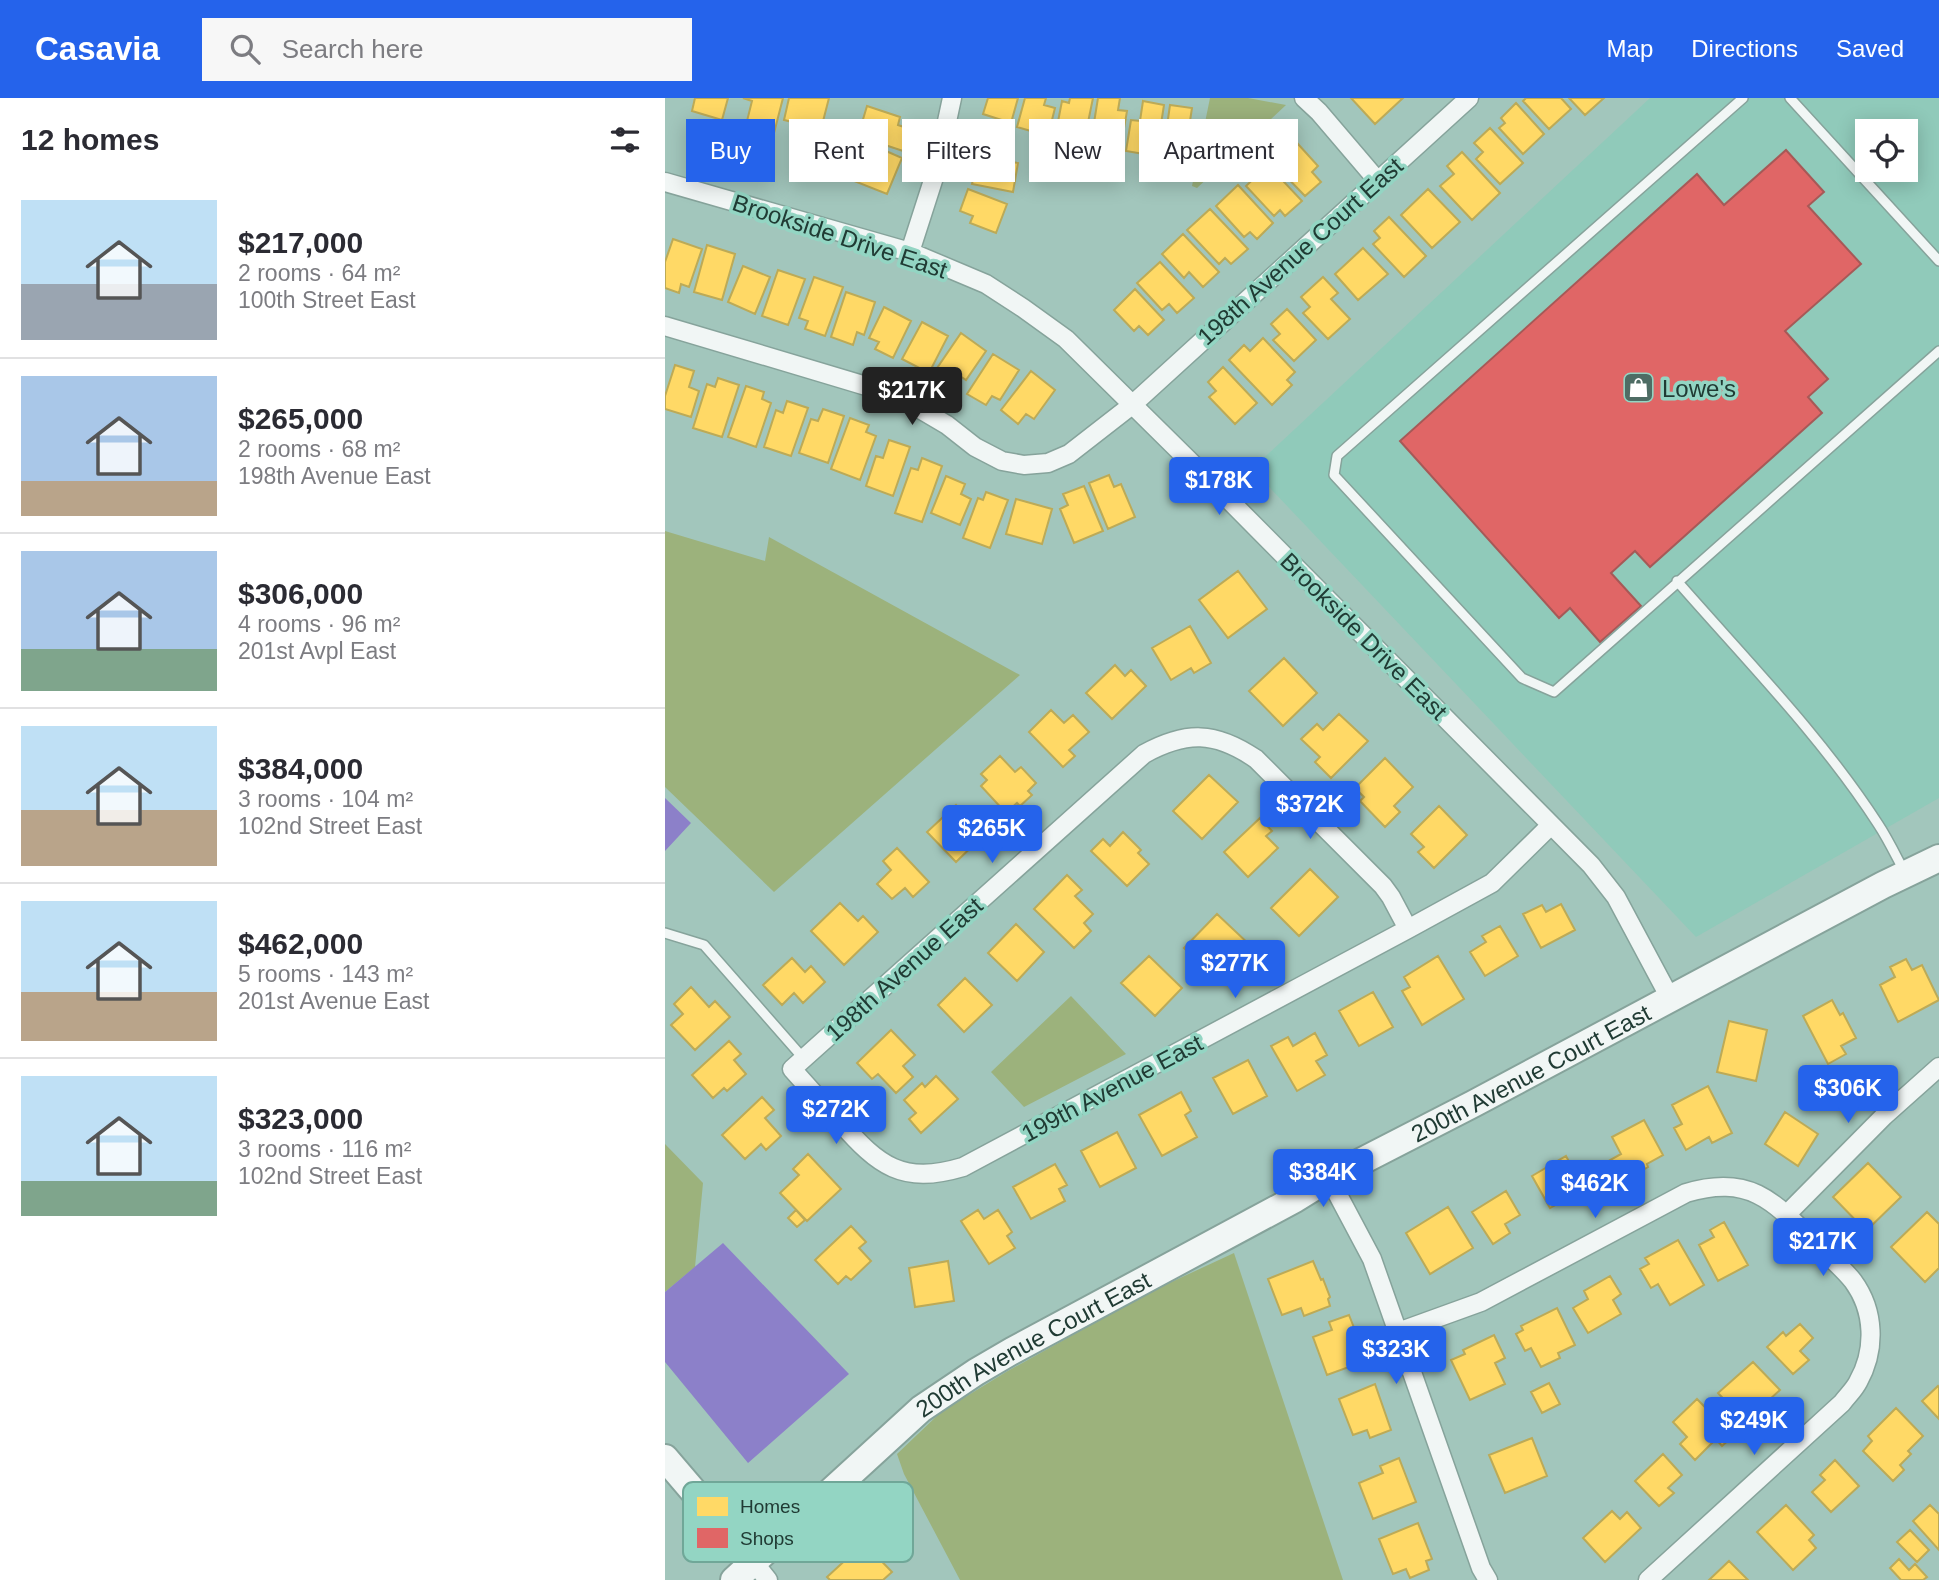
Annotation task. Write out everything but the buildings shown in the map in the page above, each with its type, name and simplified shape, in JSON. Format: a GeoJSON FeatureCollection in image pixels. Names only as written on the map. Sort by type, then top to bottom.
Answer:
{"type":"FeatureCollection","features":[{"type":"Feature","properties":{"kind":"main road","name":"200th Avenue Court East"},"geometry":{"type":"LineString","coordinates":[[848,1482],[921,1409],[975,1372],[1329,1178],[1939,858]]}},
{"type":"Feature","properties":{"kind":"main road"},"geometry":{"type":"LineString","coordinates":[[665,1458],[685,1482]]}},
{"type":"Feature","properties":{"kind":"main road","name":"200th Avenue Court East"},"geometry":{"type":"LineString","coordinates":[[733,1580],[760,1571]]}},
{"type":"Feature","properties":{"kind":"street"},"geometry":{"type":"LineString","coordinates":[[909,252],[937,168],[952,98]]}},
{"type":"Feature","properties":{"kind":"street"},"geometry":{"type":"LineString","coordinates":[[1304,98],[1377,180]]}},
{"type":"Feature","properties":{"kind":"street","name":"198th Avenue Court East"},"geometry":{"type":"LineString","coordinates":[[665,326],[873,388],[908,402],[947,425],[975,447],[1002,461],[1024,466],[1048,463],[1069,454],[1132,405],[1469,98]]}},
{"type":"Feature","properties":{"kind":"street","name":"Brookside Drive East"},"geometry":{"type":"LineString","coordinates":[[665,182],[909,252],[986,284],[1066,339],[1591,865],[1616,897],[1670,998]]}},
{"type":"Feature","properties":{"kind":"street","name":"198th Avenue East"},"geometry":{"type":"LineString","coordinates":[[798,1064],[1144,754],[1165,743],[1204,737],[1239,747],[1256,759],[1383,886],[1408,929]]}},
{"type":"Feature","properties":{"kind":"street","name":"199th Avenue East"},"geometry":{"type":"LineString","coordinates":[[798,1064],[863,1149],[878,1161],[911,1173],[942,1174],[963,1167],[1492,883],[1551,825]]}},
{"type":"Feature","properties":{"kind":"street"},"geometry":{"type":"LineString","coordinates":[[1787,1214],[1884,1116],[1939,1066]]}},
{"type":"Feature","properties":{"kind":"street"},"geometry":{"type":"LineString","coordinates":[[1329,1178],[1372,1259],[1481,1568],[1488,1580]]}},
{"type":"Feature","properties":{"kind":"street"},"geometry":{"type":"LineString","coordinates":[[1398,1332],[1481,1302],[1695,1190],[1729,1186],[1748,1190],[1769,1200],[1787,1214],[1852,1280],[1863,1298],[1870,1321],[1871,1338],[1865,1368],[1857,1385],[1842,1403],[1648,1580]]}},
{"type":"Feature","properties":{"kind":"lane"},"geometry":{"type":"LineString","coordinates":[[1743,98],[1337,456],[1334,475],[1522,678],[1554,692],[1939,351]]}},
{"type":"Feature","properties":{"kind":"lane"},"geometry":{"type":"LineString","coordinates":[[1790,98],[1939,261]]}},
{"type":"Feature","properties":{"kind":"lane"},"geometry":{"type":"LineString","coordinates":[[1677,582],[1803,724],[1855,789],[1881,827],[1906,874]]}},
{"type":"Feature","properties":{"kind":"lane"},"geometry":{"type":"LineString","coordinates":[[665,933],[704,945],[798,1064]]}},
{"type":"Feature","properties":{"kind":"shaded area"},"geometry":{"type":"Polygon","coordinates":[[[1210,98],[1248,98],[1286,105],[1271,119],[1206,119],[1210,98]]]}},
{"type":"Feature","properties":{"kind":"shaded area"},"geometry":{"type":"Polygon","coordinates":[[[1650,98],[1939,98],[1939,798],[1696,937],[1252,469],[1650,98]]]}},
{"type":"Feature","properties":{"kind":"shaded area"},"geometry":{"type":"Polygon","coordinates":[[[1193,182],[1203,182],[1197,188],[1192,186],[1193,182]]]}},
{"type":"Feature","properties":{"kind":"shaded area"},"geometry":{"type":"Polygon","coordinates":[[[665,531],[765,561],[769,537],[1020,675],[774,892],[665,787],[665,531]]]}},
{"type":"Feature","properties":{"kind":"shaded area"},"geometry":{"type":"Polygon","coordinates":[[[665,798],[691,823],[665,851],[665,798]]]}},
{"type":"Feature","properties":{"kind":"shaded area"},"geometry":{"type":"Polygon","coordinates":[[[1071,996],[1126,1054],[1024,1107],[991,1072],[1071,996]]]}},
{"type":"Feature","properties":{"kind":"shaded area"},"geometry":{"type":"Polygon","coordinates":[[[665,1144],[703,1183],[695,1267],[665,1292],[665,1144]]]}},
{"type":"Feature","properties":{"kind":"shaded area"},"geometry":{"type":"Polygon","coordinates":[[[723,1243],[849,1374],[748,1463],[665,1362],[665,1292],[723,1243]]]}},
{"type":"Feature","properties":{"kind":"shaded area"},"geometry":{"type":"Polygon","coordinates":[[[1234,1253],[1343,1580],[960,1580],[913,1491],[913,1482],[908,1482],[904,1474],[897,1454],[941,1412],[1006,1372],[1152,1291],[1234,1253]]]}},
{"type":"Feature","properties":{"kind":"place","name":"Lowe's"},"geometry":{"type":"Point","coordinates":[1639,388]}}]}
